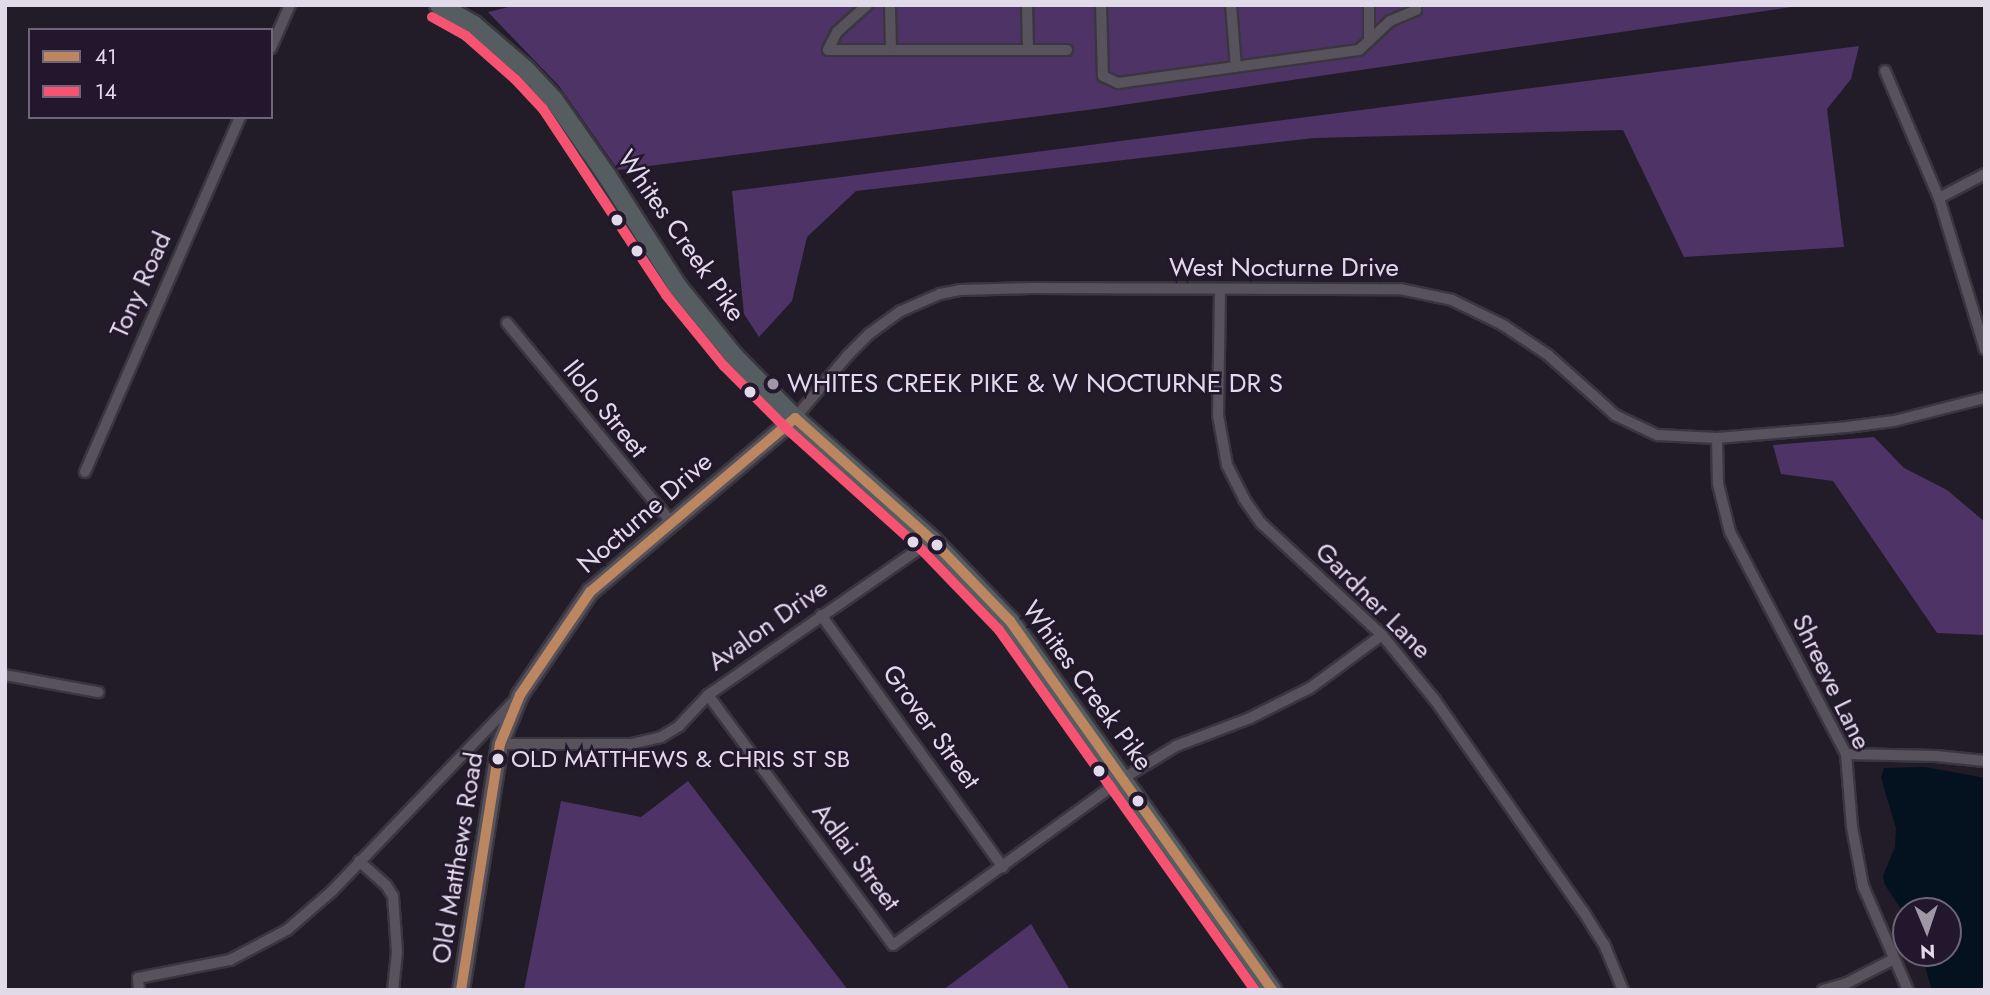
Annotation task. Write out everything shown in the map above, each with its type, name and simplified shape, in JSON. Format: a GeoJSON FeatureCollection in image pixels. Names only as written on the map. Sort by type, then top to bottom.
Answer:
{"type":"FeatureCollection","features":[{"type":"Feature","properties":{"kind":"main road","name":"Whites Creek Pike"},"geometry":{"type":"LineString","coordinates":[[439,5],[474,25],[525,69],[554,100],[607,176],[678,287],[734,356],[794,418],[932,540],[1010,621],[1272,990]]}},
{"type":"Feature","properties":{"kind":"street"},"geometry":{"type":"LineString","coordinates":[[273,43],[290,5]]}},
{"type":"Feature","properties":{"kind":"street"},"geometry":{"type":"LineString","coordinates":[[867,5],[837,32],[828,50],[1067,50]]}},
{"type":"Feature","properties":{"kind":"street"},"geometry":{"type":"LineString","coordinates":[[890,5],[891,50]]}},
{"type":"Feature","properties":{"kind":"street"},"geometry":{"type":"LineString","coordinates":[[1027,5],[1028,50]]}},
{"type":"Feature","properties":{"kind":"street"},"geometry":{"type":"LineString","coordinates":[[1101,5],[1102,76],[1118,83],[1359,50],[1390,21],[1416,10],[1416,5]]}},
{"type":"Feature","properties":{"kind":"street"},"geometry":{"type":"LineString","coordinates":[[1231,5],[1236,67]]}},
{"type":"Feature","properties":{"kind":"street"},"geometry":{"type":"LineString","coordinates":[[1368,41],[1369,5]]}},
{"type":"Feature","properties":{"kind":"street"},"geometry":{"type":"LineString","coordinates":[[1885,71],[1940,198],[1985,349]]}},
{"type":"Feature","properties":{"kind":"street","name":"Tony Road"},"geometry":{"type":"LineString","coordinates":[[85,472],[239,119]]}},
{"type":"Feature","properties":{"kind":"street"},"geometry":{"type":"LineString","coordinates":[[1940,198],[1985,174]]}},
{"type":"Feature","properties":{"kind":"street","name":"West Nocturne Drive"},"geometry":{"type":"LineString","coordinates":[[794,418],[869,334],[901,311],[960,290],[1031,288],[1220,291],[1399,289],[1452,300],[1503,325],[1548,355],[1615,415],[1657,435],[1717,438],[1894,421],[1985,398]]}},
{"type":"Feature","properties":{"kind":"street","name":"Gardner Lane"},"geometry":{"type":"LineString","coordinates":[[1220,291],[1218,415],[1227,466],[1244,499],[1261,523],[1382,635],[1435,700],[1558,873],[1604,944],[1623,990]]}},
{"type":"Feature","properties":{"kind":"street","name":"Ilolo Street"},"geometry":{"type":"LineString","coordinates":[[506,323],[671,522]]}},
{"type":"Feature","properties":{"kind":"street","name":"Nocturne Drive"},"geometry":{"type":"LineString","coordinates":[[520,695],[590,592],[794,418]]}},
{"type":"Feature","properties":{"kind":"street","name":"Shreeve Lane"},"geometry":{"type":"LineString","coordinates":[[1717,438],[1718,484],[1730,532],[1846,754],[1861,877],[1892,960]]}},
{"type":"Feature","properties":{"kind":"street","name":"Avalon Drive"},"geometry":{"type":"LineString","coordinates":[[500,744],[631,744],[661,737],[679,726],[708,695],[932,540]]}},
{"type":"Feature","properties":{"kind":"street","name":"Grover Street"},"geometry":{"type":"LineString","coordinates":[[821,615],[1003,867]]}},
{"type":"Feature","properties":{"kind":"street"},"geometry":{"type":"LineString","coordinates":[[1003,867],[1122,779],[1176,746],[1250,718],[1310,688],[1382,635]]}},
{"type":"Feature","properties":{"kind":"street"},"geometry":{"type":"LineString","coordinates":[[5,675],[98,692]]}},
{"type":"Feature","properties":{"kind":"street"},"geometry":{"type":"LineString","coordinates":[[139,990],[138,978],[230,960],[268,942],[306,915],[520,695]]}},
{"type":"Feature","properties":{"kind":"street","name":"Old Matthews Road"},"geometry":{"type":"LineString","coordinates":[[461,990],[500,744],[520,695]]}},
{"type":"Feature","properties":{"kind":"street","name":"Adlai Street"},"geometry":{"type":"LineString","coordinates":[[708,695],[892,945],[1003,867]]}},
{"type":"Feature","properties":{"kind":"street"},"geometry":{"type":"LineString","coordinates":[[1846,754],[1926,755],[1985,761]]}},
{"type":"Feature","properties":{"kind":"street"},"geometry":{"type":"LineString","coordinates":[[359,860],[386,885],[393,897],[397,952],[393,990]]}},
{"type":"Feature","properties":{"kind":"street"},"geometry":{"type":"LineString","coordinates":[[1823,990],[1847,983],[1892,960]]}},
{"type":"Feature","properties":{"kind":"street","name":"Shreeve Lane"},"geometry":{"type":"LineString","coordinates":[[1896,967],[1908,990]]}},
{"type":"Feature","properties":{"kind":"shaded area"},"geometry":{"type":"Polygon","coordinates":[[[518,5],[1805,5],[1095,109],[618,170],[559,86],[488,12],[518,5]]]}},
{"type":"Feature","properties":{"kind":"shaded area"},"geometry":{"type":"Polygon","coordinates":[[[1859,46],[1851,79],[1827,109],[1844,247],[1684,257],[1623,130],[1314,138],[856,191],[807,237],[792,301],[759,337],[744,314],[732,191],[1859,46]]]}},
{"type":"Feature","properties":{"kind":"shaded area"},"geometry":{"type":"Polygon","coordinates":[[[1874,437],[1904,468],[1947,490],[1985,522],[1985,635],[1937,633],[1833,481],[1781,474],[1773,445],[1874,437]]]}},
{"type":"Feature","properties":{"kind":"shaded area"},"geometry":{"type":"Polygon","coordinates":[[[688,781],[848,990],[524,990],[561,801],[641,817],[688,781]]]}},
{"type":"Feature","properties":{"kind":"shaded area"},"geometry":{"type":"Polygon","coordinates":[[[1031,924],[1070,990],[943,990],[1031,924]]]}},
{"type":"Feature","properties":{"kind":"water"},"geometry":{"type":"Polygon","coordinates":[[[1925,767],[1985,778],[1985,990],[1932,990],[1925,967],[1962,967],[1962,897],[1893,897],[1885,885],[1883,876],[1895,847],[1896,828],[1881,778],[1884,768],[1925,767]]]}},
{"type":"Feature","properties":{"kind":"transit line","name":"14"},"geometry":{"type":"LineString","coordinates":[[432,17],[466,36],[515,79],[543,109],[666,295],[724,366],[786,428],[922,550],[999,630],[1255,990]]}},
{"type":"Feature","properties":{"kind":"transit line","name":"41"},"geometry":{"type":"LineString","coordinates":[[461,990],[500,744],[520,695],[590,592],[795,418],[932,540],[1010,621],[1272,990]]}},
{"type":"Feature","properties":{"kind":"place","name":"WHITES CREEK PIKE & W NOCTURNE DR S"},"geometry":{"type":"Point","coordinates":[773,384]}},
{"type":"Feature","properties":{"kind":"place","name":"OLD MATTHEWS & CHRIS ST SB"},"geometry":{"type":"Point","coordinates":[498,759]}}]}
